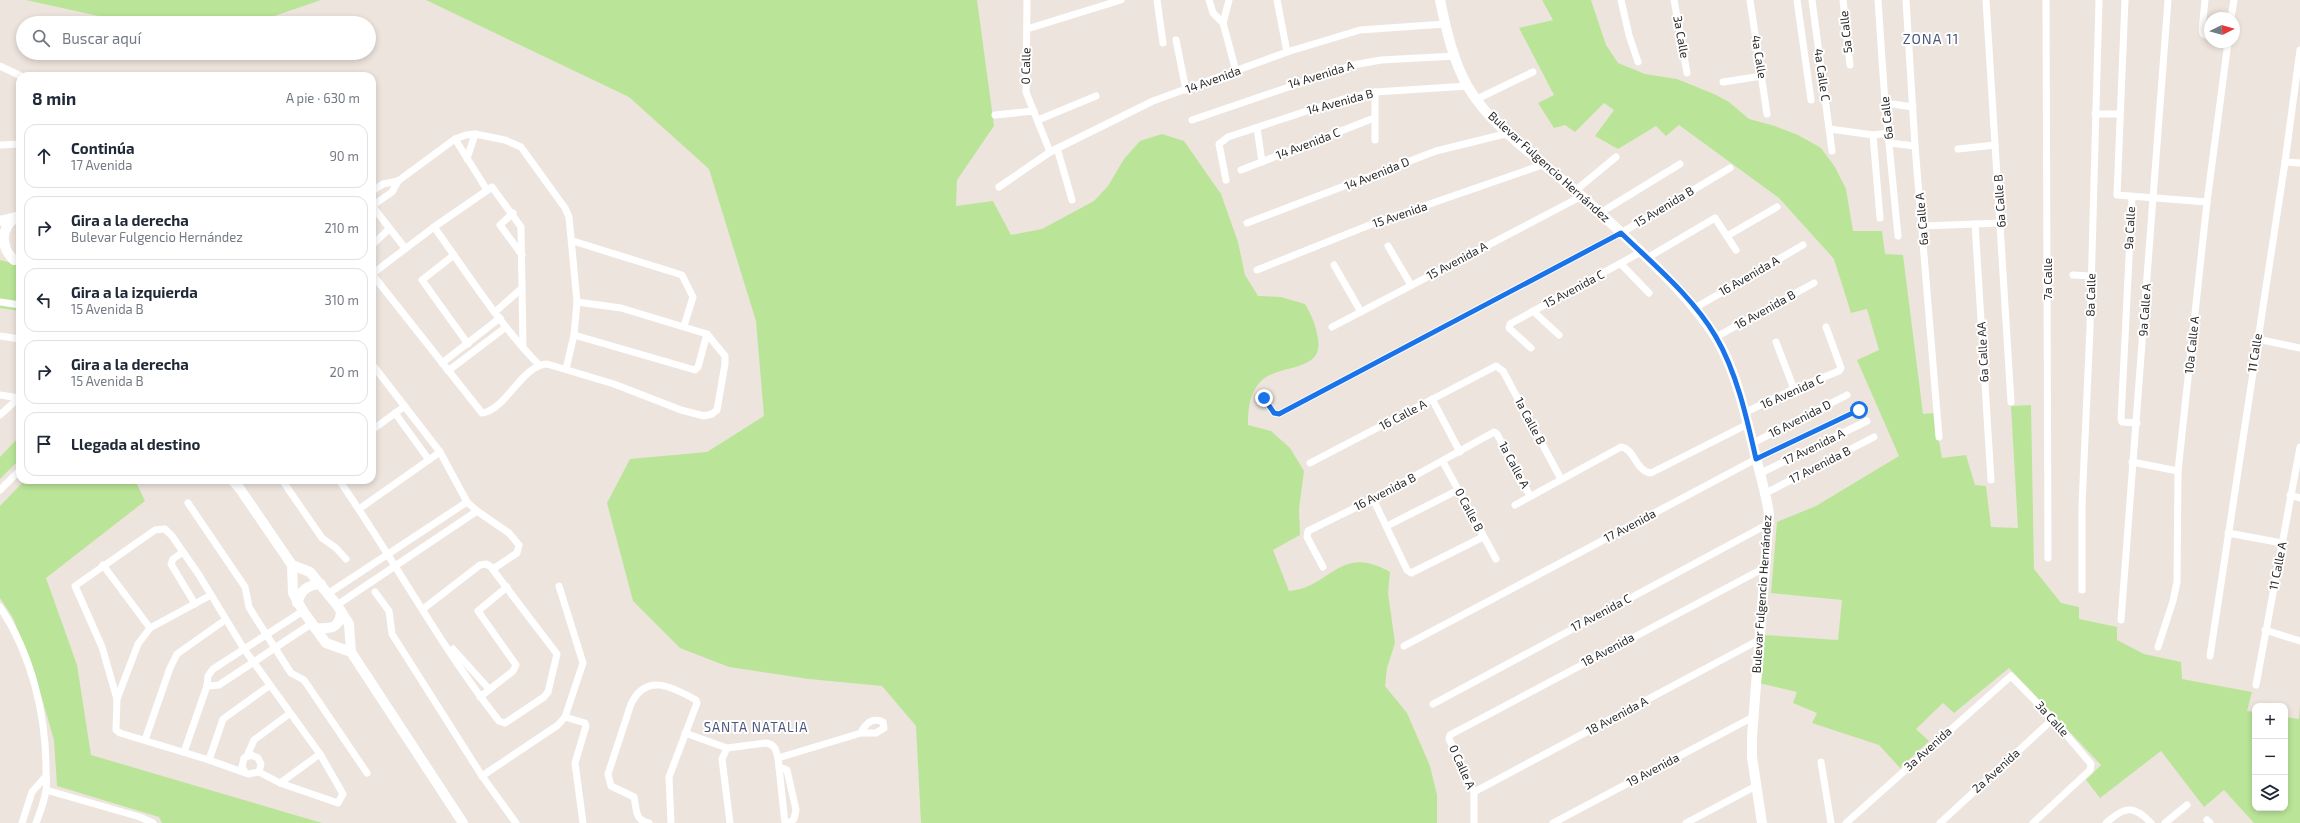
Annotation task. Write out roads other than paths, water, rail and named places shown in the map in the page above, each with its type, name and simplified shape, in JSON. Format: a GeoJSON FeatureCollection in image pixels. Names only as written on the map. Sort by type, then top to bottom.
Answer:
{"type":"FeatureCollection","features":[{"type":"Feature","properties":{"kind":"street","name":"0 Calle"},"geometry":{"type":"LineString","coordinates":[[1027,0],[1026,92],[1050,152]]}},
{"type":"Feature","properties":{"kind":"street"},"geometry":{"type":"LineString","coordinates":[[1027,29],[1120,0]]}},
{"type":"Feature","properties":{"kind":"street"},"geometry":{"type":"LineString","coordinates":[[1157,0],[1163,42]]}},
{"type":"Feature","properties":{"kind":"street"},"geometry":{"type":"LineString","coordinates":[[1209,0],[1213,13],[1223,23]]}},
{"type":"Feature","properties":{"kind":"street"},"geometry":{"type":"LineString","coordinates":[[1229,0],[1223,23],[1236,71]]}},
{"type":"Feature","properties":{"kind":"street"},"geometry":{"type":"LineString","coordinates":[[1277,0],[1287,52]]}},
{"type":"Feature","properties":{"kind":"street","name":"Bulevar Fulgencio Hernández"},"geometry":{"type":"LineString","coordinates":[[1440,0],[1445,24],[1456,56],[1468,86],[1476,99],[1508,133],[1579,193],[1621,233],[1695,308],[1716,337],[1734,379],[1761,473],[1766,493],[1770,523],[1753,717],[1752,757],[1762,823]]}},
{"type":"Feature","properties":{"kind":"street"},"geometry":{"type":"LineString","coordinates":[[1621,0],[1629,35],[1638,62]]}},
{"type":"Feature","properties":{"kind":"street","name":"3a Calle"},"geometry":{"type":"LineString","coordinates":[[1674,0],[1687,73]]}},
{"type":"Feature","properties":{"kind":"street","name":"4a Calle"},"geometry":{"type":"LineString","coordinates":[[1750,0],[1767,114]]}},
{"type":"Feature","properties":{"kind":"street"},"geometry":{"type":"LineString","coordinates":[[1797,0],[1811,100]]}},
{"type":"Feature","properties":{"kind":"street","name":"4a Calle C"},"geometry":{"type":"LineString","coordinates":[[1812,0],[1832,151]]}},
{"type":"Feature","properties":{"kind":"street","name":"5a Calle"},"geometry":{"type":"LineString","coordinates":[[1842,0],[1850,65]]}},
{"type":"Feature","properties":{"kind":"street","name":"6a Calle"},"geometry":{"type":"LineString","coordinates":[[1878,0],[1885,103],[1898,236]]}},
{"type":"Feature","properties":{"kind":"street","name":"6a Calle A"},"geometry":{"type":"LineString","coordinates":[[1906,0],[1915,146],[1923,226],[1939,438]]}},
{"type":"Feature","properties":{"kind":"street","name":"6a Calle B"},"geometry":{"type":"LineString","coordinates":[[1986,0],[2011,402]]}},
{"type":"Feature","properties":{"kind":"street","name":"7a Calle"},"geometry":{"type":"LineString","coordinates":[[2046,0],[2048,558]]}},
{"type":"Feature","properties":{"kind":"street","name":"8a Calle"},"geometry":{"type":"LineString","coordinates":[[2082,590],[2082,505],[2091,276],[2099,0]]}},
{"type":"Feature","properties":{"kind":"street","name":"9a Calle"},"geometry":{"type":"LineString","coordinates":[[2125,0],[2119,114],[2117,195],[2132,197],[2121,421],[2137,423]]}},
{"type":"Feature","properties":{"kind":"street","name":"9a Calle A"},"geometry":{"type":"LineString","coordinates":[[2121,620],[2168,0]]}},
{"type":"Feature","properties":{"kind":"street"},"geometry":{"type":"LineString","coordinates":[[2205,0],[2206,12]]}},
{"type":"Feature","properties":{"kind":"street"},"geometry":{"type":"LineString","coordinates":[[2232,12],[2234,0]]}},
{"type":"Feature","properties":{"kind":"street","name":"14 Avenida"},"geometry":{"type":"LineString","coordinates":[[999,187],[1057,148],[1153,101],[1287,52],[1360,30],[1445,24]]}},
{"type":"Feature","properties":{"kind":"street"},"geometry":{"type":"LineString","coordinates":[[1176,40],[1186,90]]}},
{"type":"Feature","properties":{"kind":"street","name":"10a Calle A"},"geometry":{"type":"LineString","coordinates":[[2158,647],[2173,601],[2177,582],[2178,470],[2207,202],[2227,48]]}},
{"type":"Feature","properties":{"kind":"street","name":"11 Calle"},"geometry":{"type":"LineString","coordinates":[[2210,656],[2285,162],[2300,50]]}},
{"type":"Feature","properties":{"kind":"street","name":"14 Avenida A"},"geometry":{"type":"LineString","coordinates":[[1192,120],[1353,64],[1381,60],[1456,56]]}},
{"type":"Feature","properties":{"kind":"street"},"geometry":{"type":"LineString","coordinates":[[0,66],[16,74]]}},
{"type":"Feature","properties":{"kind":"street"},"geometry":{"type":"LineString","coordinates":[[1476,99],[1533,72]]}},
{"type":"Feature","properties":{"kind":"street"},"geometry":{"type":"LineString","coordinates":[[1723,82],[1762,76]]}},
{"type":"Feature","properties":{"kind":"street","name":"14 Avenida B"},"geometry":{"type":"LineString","coordinates":[[1226,180],[1219,144],[1228,137],[1340,100],[1376,92],[1468,86]]}},
{"type":"Feature","properties":{"kind":"street"},"geometry":{"type":"LineString","coordinates":[[1375,140],[1374,118],[1376,92]]}},
{"type":"Feature","properties":{"kind":"street"},"geometry":{"type":"LineString","coordinates":[[1038,120],[1096,96]]}},
{"type":"Feature","properties":{"kind":"street"},"geometry":{"type":"LineString","coordinates":[[1885,103],[1913,107]]}},
{"type":"Feature","properties":{"kind":"street"},"geometry":{"type":"LineString","coordinates":[[995,115],[1034,111]]}},
{"type":"Feature","properties":{"kind":"street"},"geometry":{"type":"LineString","coordinates":[[2095,114],[2119,114]]}},
{"type":"Feature","properties":{"kind":"street","name":"14 Avenida C"},"geometry":{"type":"LineString","coordinates":[[1241,170],[1374,118]]}},
{"type":"Feature","properties":{"kind":"street"},"geometry":{"type":"LineString","coordinates":[[1257,128],[1262,162]]}},
{"type":"Feature","properties":{"kind":"street"},"geometry":{"type":"LineString","coordinates":[[1830,129],[1873,135],[1889,133]]}},
{"type":"Feature","properties":{"kind":"street","name":"14 Avenida D"},"geometry":{"type":"LineString","coordinates":[[1247,223],[1436,151],[1508,133]]}},
{"type":"Feature","properties":{"kind":"street"},"geometry":{"type":"LineString","coordinates":[[467,158],[475,134]]}},
{"type":"Feature","properties":{"kind":"street"},"geometry":{"type":"LineString","coordinates":[[376,204],[392,192],[398,181],[455,139],[475,134],[505,140],[521,147],[565,208],[569,217],[573,241],[577,302],[574,335],[566,369]]}},
{"type":"Feature","properties":{"kind":"street"},"geometry":{"type":"LineString","coordinates":[[1873,135],[1880,218]]}},
{"type":"Feature","properties":{"kind":"street"},"geometry":{"type":"LineString","coordinates":[[455,139],[487,190]]}},
{"type":"Feature","properties":{"kind":"street"},"geometry":{"type":"LineString","coordinates":[[1890,143],[1915,146]]}},
{"type":"Feature","properties":{"kind":"street"},"geometry":{"type":"LineString","coordinates":[[0,145],[16,144]]}},
{"type":"Feature","properties":{"kind":"street"},"geometry":{"type":"LineString","coordinates":[[1958,149],[1995,146]]}},
{"type":"Feature","properties":{"kind":"street"},"geometry":{"type":"LineString","coordinates":[[1057,148],[1072,200]]}},
{"type":"Feature","properties":{"kind":"street"},"geometry":{"type":"LineString","coordinates":[[1579,193],[1616,157]]}},
{"type":"Feature","properties":{"kind":"street"},"geometry":{"type":"LineString","coordinates":[[2285,162],[2300,164]]}},
{"type":"Feature","properties":{"kind":"street","name":"15 Avenida"},"geometry":{"type":"LineString","coordinates":[[1257,270],[1372,224],[1544,164]]}},
{"type":"Feature","properties":{"kind":"street"},"geometry":{"type":"LineString","coordinates":[[1600,213],[1680,164]]}},
{"type":"Feature","properties":{"kind":"street","name":"15 Avenida B"},"geometry":{"type":"LineString","coordinates":[[1264,398],[1274,413],[1279,414],[1621,233],[1730,168]]}},
{"type":"Feature","properties":{"kind":"street"},"geometry":{"type":"LineString","coordinates":[[376,188],[383,184],[398,181]]}},
{"type":"Feature","properties":{"kind":"street"},"geometry":{"type":"LineString","coordinates":[[376,271],[434,227],[493,187],[521,227],[522,348]]}},
{"type":"Feature","properties":{"kind":"street","name":"15 Avenida A"},"geometry":{"type":"LineString","coordinates":[[1332,327],[1579,193]]}},
{"type":"Feature","properties":{"kind":"street"},"geometry":{"type":"LineString","coordinates":[[2132,197],[2207,202]]}},
{"type":"Feature","properties":{"kind":"street"},"geometry":{"type":"LineString","coordinates":[[1736,250],[1727,236],[1777,207]]}},
{"type":"Feature","properties":{"kind":"street"},"geometry":{"type":"LineString","coordinates":[[376,210],[389,229],[406,248]]}},
{"type":"Feature","properties":{"kind":"street"},"geometry":{"type":"LineString","coordinates":[[512,213],[500,225],[522,255]]}},
{"type":"Feature","properties":{"kind":"street"},"geometry":{"type":"LineString","coordinates":[[0,221],[16,218]]}},
{"type":"Feature","properties":{"kind":"street","name":"15 Avenida C"},"geometry":{"type":"LineString","coordinates":[[1531,348],[1509,328],[1510,324],[1621,264],[1644,255],[1715,218],[1727,236]]}},
{"type":"Feature","properties":{"kind":"street"},"geometry":{"type":"LineString","coordinates":[[16,219],[8,224],[3,235],[6,252],[16,260]]}},
{"type":"Feature","properties":{"kind":"street"},"geometry":{"type":"LineString","coordinates":[[1923,226],[2001,223]]}},
{"type":"Feature","properties":{"kind":"street","name":"6a Calle AA"},"geometry":{"type":"LineString","coordinates":[[1975,224],[1990,480]]}},
{"type":"Feature","properties":{"kind":"street"},"geometry":{"type":"LineString","coordinates":[[434,227],[506,327],[522,348],[539,366]]}},
{"type":"Feature","properties":{"kind":"street"},"geometry":{"type":"LineString","coordinates":[[376,238],[389,229]]}},
{"type":"Feature","properties":{"kind":"street"},"geometry":{"type":"LineString","coordinates":[[573,241],[682,275],[693,297],[684,326]]}},
{"type":"Feature","properties":{"kind":"street","name":"16 Avenida A"},"geometry":{"type":"LineString","coordinates":[[1695,308],[1803,245]]}},
{"type":"Feature","properties":{"kind":"street"},"geometry":{"type":"LineString","coordinates":[[1388,246],[1411,285]]}},
{"type":"Feature","properties":{"kind":"street"},"geometry":{"type":"LineString","coordinates":[[454,255],[422,280],[468,344]]}},
{"type":"Feature","properties":{"kind":"street"},"geometry":{"type":"LineString","coordinates":[[0,256],[16,261]]}},
{"type":"Feature","properties":{"kind":"street"},"geometry":{"type":"LineString","coordinates":[[1621,264],[1648,293]]}},
{"type":"Feature","properties":{"kind":"street"},"geometry":{"type":"LineString","coordinates":[[1334,265],[1361,312]]}},
{"type":"Feature","properties":{"kind":"street"},"geometry":{"type":"LineString","coordinates":[[2073,275],[2091,276]]}},
{"type":"Feature","properties":{"kind":"street"},"geometry":{"type":"LineString","coordinates":[[376,279],[479,412],[484,413],[503,400],[530,371],[547,364],[614,384],[681,410],[704,416],[712,414],[717,410],[722,388],[725,356],[707,334],[621,308],[577,302]]}},
{"type":"Feature","properties":{"kind":"street","name":"16 Avenida B"},"geometry":{"type":"LineString","coordinates":[[1716,337],[1814,283]]}},
{"type":"Feature","properties":{"kind":"street"},"geometry":{"type":"LineString","coordinates":[[442,363],[468,344],[498,315],[522,288]]}},
{"type":"Feature","properties":{"kind":"street"},"geometry":{"type":"LineString","coordinates":[[0,302],[16,304]]}},
{"type":"Feature","properties":{"kind":"street"},"geometry":{"type":"LineString","coordinates":[[1533,311],[1559,335]]}},
{"type":"Feature","properties":{"kind":"street"},"geometry":{"type":"LineString","coordinates":[[448,371],[506,327]]}},
{"type":"Feature","properties":{"kind":"street","name":"16 Avenida C"},"geometry":{"type":"LineString","coordinates":[[1744,413],[1794,389],[1839,371],[1841,368],[1826,327]]}},
{"type":"Feature","properties":{"kind":"street"},"geometry":{"type":"LineString","coordinates":[[574,335],[694,370],[698,367],[707,334]]}},
{"type":"Feature","properties":{"kind":"street"},"geometry":{"type":"LineString","coordinates":[[0,336],[16,338]]}},
{"type":"Feature","properties":{"kind":"street"},"geometry":{"type":"LineString","coordinates":[[2257,339],[2300,348]]}},
{"type":"Feature","properties":{"kind":"street"},"geometry":{"type":"LineString","coordinates":[[1776,342],[1794,389]]}},
{"type":"Feature","properties":{"kind":"street","name":"16 Calle A"},"geometry":{"type":"LineString","coordinates":[[1310,463],[1496,366]]}},
{"type":"Feature","properties":{"kind":"street","name":"1a Calle B"},"geometry":{"type":"LineString","coordinates":[[1496,366],[1503,371],[1561,479]]}},
{"type":"Feature","properties":{"kind":"street"},"geometry":{"type":"LineString","coordinates":[[376,369],[440,452],[467,502],[477,511],[510,533],[519,545],[517,553],[494,569]]}},
{"type":"Feature","properties":{"kind":"street"},"geometry":{"type":"LineString","coordinates":[[0,395],[16,397]]}},
{"type":"Feature","properties":{"kind":"street","name":"16 Avenida D"},"geometry":{"type":"LineString","coordinates":[[1753,443],[1847,395]]}},
{"type":"Feature","properties":{"kind":"street"},"geometry":{"type":"LineString","coordinates":[[1432,400],[1460,452]]}},
{"type":"Feature","properties":{"kind":"street"},"geometry":{"type":"LineString","coordinates":[[0,415],[16,401]]}},
{"type":"Feature","properties":{"kind":"street"},"geometry":{"type":"LineString","coordinates":[[376,427],[405,406]]}},
{"type":"Feature","properties":{"kind":"street","name":"17 Avenida"},"geometry":{"type":"LineString","coordinates":[[1404,646],[1756,459],[1859,410]]}},
{"type":"Feature","properties":{"kind":"street"},"geometry":{"type":"LineString","coordinates":[[395,413],[429,460]]}},
{"type":"Feature","properties":{"kind":"street","name":"17 Avenida A"},"geometry":{"type":"LineString","coordinates":[[1761,473],[1867,422]]}},
{"type":"Feature","properties":{"kind":"street"},"geometry":{"type":"LineString","coordinates":[[1515,505],[1621,447],[1627,449],[1644,472],[1651,473],[1748,424]]}},
{"type":"Feature","properties":{"kind":"street","name":"16 Avenida B"},"geometry":{"type":"LineString","coordinates":[[1323,567],[1307,537],[1308,531],[1443,462],[1494,432],[1497,434]]}},
{"type":"Feature","properties":{"kind":"street","name":"1a Calle A"},"geometry":{"type":"LineString","coordinates":[[1497,434],[1530,496]]}},
{"type":"Feature","properties":{"kind":"street","name":"17 Avenida B"},"geometry":{"type":"LineString","coordinates":[[1766,493],[1874,437]]}},
{"type":"Feature","properties":{"kind":"street","name":"11 Calle A"},"geometry":{"type":"LineString","coordinates":[[2256,685],[2300,447]]}},
{"type":"Feature","properties":{"kind":"street"},"geometry":{"type":"LineString","coordinates":[[359,509],[440,452]]}},
{"type":"Feature","properties":{"kind":"street","name":"0 Calle B"},"geometry":{"type":"LineString","coordinates":[[1443,462],[1496,559]]}},
{"type":"Feature","properties":{"kind":"street"},"geometry":{"type":"LineString","coordinates":[[2132,462],[2178,470]]}},
{"type":"Feature","properties":{"kind":"street"},"geometry":{"type":"LineString","coordinates":[[0,490],[16,474]]}},
{"type":"Feature","properties":{"kind":"street"},"geometry":{"type":"LineString","coordinates":[[238,484],[292,564],[310,572],[329,593],[339,608],[349,624],[351,652],[463,823]]}},
{"type":"Feature","properties":{"kind":"street"},"geometry":{"type":"LineString","coordinates":[[285,484],[322,538],[336,548],[346,559]]}},
{"type":"Feature","properties":{"kind":"street"},"geometry":{"type":"LineString","coordinates":[[342,484],[438,634],[480,697],[499,722],[505,723],[544,696],[551,686],[557,654],[494,569],[486,564],[480,565],[423,609]]}},
{"type":"Feature","properties":{"kind":"street"},"geometry":{"type":"LineString","coordinates":[[1387,526],[1458,490]]}},
{"type":"Feature","properties":{"kind":"street"},"geometry":{"type":"LineString","coordinates":[[2290,495],[2300,498]]}},
{"type":"Feature","properties":{"kind":"street"},"geometry":{"type":"LineString","coordinates":[[1372,499],[1387,526],[1407,570],[1413,573],[1483,536]]}},
{"type":"Feature","properties":{"kind":"street"},"geometry":{"type":"LineString","coordinates":[[329,593],[467,502]]}},
{"type":"Feature","properties":{"kind":"street"},"geometry":{"type":"LineString","coordinates":[[188,503],[245,587],[249,607],[291,673],[304,680],[368,773]]}},
{"type":"Feature","properties":{"kind":"street"},"geometry":{"type":"LineString","coordinates":[[339,608],[477,511]]}},
{"type":"Feature","properties":{"kind":"street","name":"17 Avenida C"},"geometry":{"type":"LineString","coordinates":[[1433,704],[1770,523]]}},
{"type":"Feature","properties":{"kind":"street"},"geometry":{"type":"LineString","coordinates":[[155,530],[165,530],[183,552],[211,594],[225,620],[244,649],[289,714],[320,754],[343,791],[338,803],[280,783],[259,772],[252,774],[245,772],[120,733],[116,730],[117,699],[102,647],[75,587],[155,530]]}},
{"type":"Feature","properties":{"kind":"street"},"geometry":{"type":"LineString","coordinates":[[2228,533],[2282,544]]}},
{"type":"Feature","properties":{"kind":"street"},"geometry":{"type":"LineString","coordinates":[[183,552],[173,560],[171,564],[194,604]]}},
{"type":"Feature","properties":{"kind":"street"},"geometry":{"type":"LineString","coordinates":[[292,564],[293,593],[300,607],[326,643],[351,652]]}},
{"type":"Feature","properties":{"kind":"street"},"geometry":{"type":"LineString","coordinates":[[104,565],[150,628]]}},
{"type":"Feature","properties":{"kind":"street","name":"18 Avenida"},"geometry":{"type":"LineString","coordinates":[[1450,735],[1766,567]]}},
{"type":"Feature","properties":{"kind":"street"},"geometry":{"type":"LineString","coordinates":[[300,607],[300,594],[306,588],[321,584]]}},
{"type":"Feature","properties":{"kind":"street"},"geometry":{"type":"LineString","coordinates":[[482,776],[558,726],[565,717],[583,663],[559,586]]}},
{"type":"Feature","properties":{"kind":"street"},"geometry":{"type":"LineString","coordinates":[[480,697],[513,670],[516,665],[478,611],[507,587]]}},
{"type":"Feature","properties":{"kind":"street"},"geometry":{"type":"LineString","coordinates":[[375,592],[389,610],[392,634],[482,776],[516,823]]}},
{"type":"Feature","properties":{"kind":"street"},"geometry":{"type":"LineString","coordinates":[[117,699],[138,644],[150,628],[211,594]]}},
{"type":"Feature","properties":{"kind":"street"},"geometry":{"type":"LineString","coordinates":[[0,607],[20,646],[36,687],[43,728],[46,790],[36,823]]}},
{"type":"Feature","properties":{"kind":"street"},"geometry":{"type":"LineString","coordinates":[[184,752],[208,686],[208,676],[213,669],[266,635],[300,607]]}},
{"type":"Feature","properties":{"kind":"street"},"geometry":{"type":"LineString","coordinates":[[208,686],[219,685],[275,648],[313,626],[335,627],[341,619],[339,608]]}},
{"type":"Feature","properties":{"kind":"street"},"geometry":{"type":"LineString","coordinates":[[145,740],[170,668],[177,654],[225,620]]}},
{"type":"Feature","properties":{"kind":"street"},"geometry":{"type":"LineString","coordinates":[[2265,630],[2300,641]]}},
{"type":"Feature","properties":{"kind":"street"},"geometry":{"type":"LineString","coordinates":[[438,634],[489,689]]}},
{"type":"Feature","properties":{"kind":"street","name":"18 Avenida A"},"geometry":{"type":"LineString","coordinates":[[1474,792],[1759,640]]}},
{"type":"Feature","properties":{"kind":"street","name":"3a Calle"},"geometry":{"type":"LineString","coordinates":[[2011,676],[2016,679],[2053,719],[2091,764],[2090,770],[2033,823]]}},
{"type":"Feature","properties":{"kind":"street","name":"3a Avenida"},"geometry":{"type":"LineString","coordinates":[[1846,823],[2011,676]]}},
{"type":"Feature","properties":{"kind":"street"},"geometry":{"type":"LineString","coordinates":[[649,823],[643,822],[637,815],[634,797],[615,790],[608,781],[608,774],[627,715],[636,694],[645,685],[650,684],[675,690],[696,700],[697,705],[685,733],[669,781],[671,823]]}},
{"type":"Feature","properties":{"kind":"street"},"geometry":{"type":"LineString","coordinates":[[209,760],[223,719],[269,686]]}},
{"type":"Feature","properties":{"kind":"street"},"geometry":{"type":"LineString","coordinates":[[245,772],[242,767],[242,761],[247,756],[254,740],[289,714]]}},
{"type":"Feature","properties":{"kind":"street"},"geometry":{"type":"LineString","coordinates":[[565,717],[585,723],[586,726],[575,763],[583,823]]}},
{"type":"Feature","properties":{"kind":"street","name":"19 Avenida"},"geometry":{"type":"LineString","coordinates":[[1553,823],[1753,717]]}},
{"type":"Feature","properties":{"kind":"street","name":"2a Avenida"},"geometry":{"type":"LineString","coordinates":[[1940,823],[2053,719]]}},
{"type":"Feature","properties":{"kind":"street"},"geometry":{"type":"LineString","coordinates":[[685,733],[727,748],[771,744],[775,747],[778,758],[785,823]]}},
{"type":"Feature","properties":{"kind":"street"},"geometry":{"type":"LineString","coordinates":[[778,758],[861,733]]}},
{"type":"Feature","properties":{"kind":"street","name":"0 Calle A"},"geometry":{"type":"LineString","coordinates":[[1450,735],[1449,739],[1474,792],[1474,823]]}},
{"type":"Feature","properties":{"kind":"street"},"geometry":{"type":"LineString","coordinates":[[727,748],[722,759],[730,823]]}},
{"type":"Feature","properties":{"kind":"street"},"geometry":{"type":"LineString","coordinates":[[280,783],[320,754]]}},
{"type":"Feature","properties":{"kind":"street"},"geometry":{"type":"LineString","coordinates":[[247,756],[258,758],[261,764],[259,772]]}},
{"type":"Feature","properties":{"kind":"street"},"geometry":{"type":"LineString","coordinates":[[1821,762],[1831,823]]}},
{"type":"Feature","properties":{"kind":"street"},"geometry":{"type":"LineString","coordinates":[[779,767],[787,770],[796,810],[794,819],[789,823]]}},
{"type":"Feature","properties":{"kind":"street"},"geometry":{"type":"LineString","coordinates":[[22,823],[32,792],[46,776]]}},
{"type":"Feature","properties":{"kind":"street"},"geometry":{"type":"LineString","coordinates":[[1686,823],[1756,786]]}},
{"type":"Feature","properties":{"kind":"street"},"geometry":{"type":"LineString","coordinates":[[46,790],[154,823]]}},
{"type":"Feature","properties":{"kind":"street"},"geometry":{"type":"LineString","coordinates":[[2165,823],[2187,805]]}},
{"type":"Feature","properties":{"kind":"street"},"geometry":{"type":"LineString","coordinates":[[2106,823],[2119,811],[2131,810],[2140,812],[2151,823]]}},
{"type":"Feature","properties":{"kind":"district","name":"ZONA 11"},"geometry":{"type":"Point","coordinates":[1931,39]}},
{"type":"Feature","properties":{"kind":"district","name":"SANTA NATALIA"},"geometry":{"type":"Point","coordinates":[756,727]}}]}
